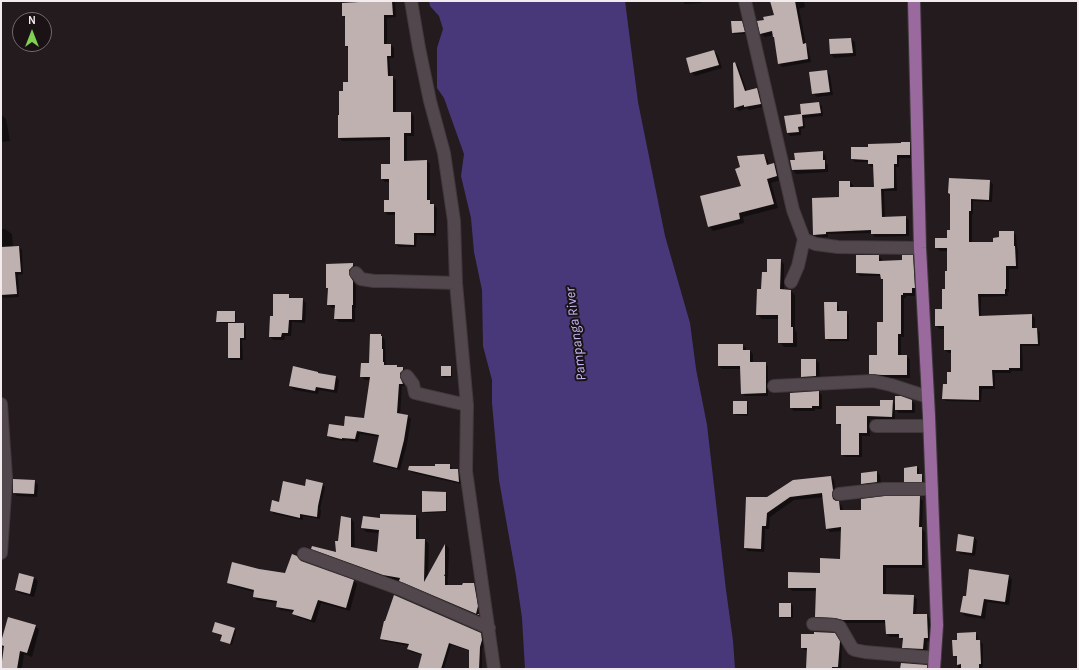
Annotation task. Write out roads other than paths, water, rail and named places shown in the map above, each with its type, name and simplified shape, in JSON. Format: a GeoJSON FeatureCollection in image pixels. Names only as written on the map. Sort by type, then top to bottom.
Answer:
{"type":"FeatureCollection","features":[{"type":"Feature","properties":{"kind":"main road"},"geometry":{"type":"LineString","coordinates":[[914,1],[920,248],[928,397],[937,624],[935,664]]}},
{"type":"Feature","properties":{"kind":"street"},"geometry":{"type":"LineString","coordinates":[[411,1],[430,101],[444,153],[454,221],[456,283],[467,405],[466,471],[494,669]]}},
{"type":"Feature","properties":{"kind":"street"},"geometry":{"type":"LineString","coordinates":[[745,1],[793,210],[804,239],[798,266],[791,282]]}},
{"type":"Feature","properties":{"kind":"street"},"geometry":{"type":"LineString","coordinates":[[804,239],[815,244],[838,247],[920,248]]}},
{"type":"Feature","properties":{"kind":"street"},"geometry":{"type":"LineString","coordinates":[[356,273],[361,280],[374,282],[456,283]]}},
{"type":"Feature","properties":{"kind":"street"},"geometry":{"type":"LineString","coordinates":[[408,376],[413,384],[415,393],[467,405]]}},
{"type":"Feature","properties":{"kind":"street"},"geometry":{"type":"LineString","coordinates":[[774,386],[873,381],[928,397]]}},
{"type":"Feature","properties":{"kind":"street"},"geometry":{"type":"LineString","coordinates":[[1,404],[6,478],[1,553]]}},
{"type":"Feature","properties":{"kind":"street"},"geometry":{"type":"LineString","coordinates":[[876,426],[929,426]]}},
{"type":"Feature","properties":{"kind":"street"},"geometry":{"type":"LineString","coordinates":[[839,494],[884,489],[932,489]]}},
{"type":"Feature","properties":{"kind":"street"},"geometry":{"type":"LineString","coordinates":[[304,554],[400,589],[489,628]]}},
{"type":"Feature","properties":{"kind":"street"},"geometry":{"type":"LineString","coordinates":[[813,624],[834,625],[840,627],[855,650],[935,664]]}},
{"type":"Feature","properties":{"kind":"water","name":"Pampanga River"},"geometry":{"type":"Polygon","coordinates":[[[429,1],[625,1],[638,102],[665,236],[690,323],[696,369],[707,425],[733,641],[735,669],[525,669],[522,618],[499,480],[492,403],[492,380],[483,346],[482,290],[474,252],[471,218],[461,176],[464,154],[444,98],[437,88],[437,48],[443,29],[439,16],[430,6],[429,1]]]}}]}
